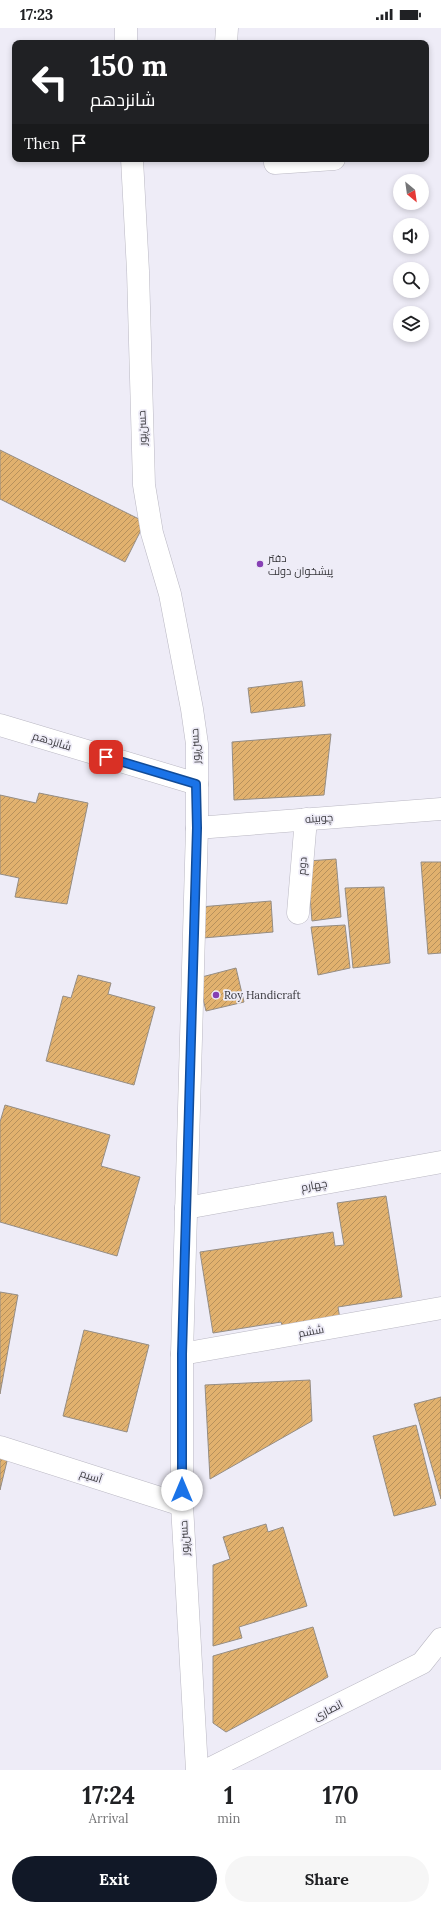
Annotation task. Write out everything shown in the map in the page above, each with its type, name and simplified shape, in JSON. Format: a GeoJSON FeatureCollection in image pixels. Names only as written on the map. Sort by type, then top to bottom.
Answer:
{"type":"FeatureCollection","features":[{"type":"Feature","properties":{"kind":"street"},"geometry":{"type":"LineString","coordinates":[[126,28],[126,40]]}},
{"type":"Feature","properties":{"kind":"street"},"geometry":{"type":"LineString","coordinates":[[226,40],[227,28]]}},
{"type":"Feature","properties":{"kind":"street","name":"حسن‌پور"},"geometry":{"type":"LineString","coordinates":[[132,162],[138,271],[144,485],[152,533],[170,594],[192,709],[197,744],[197,828],[182,1354],[182,1505],[197,1770]]}},
{"type":"Feature","properties":{"kind":"street"},"geometry":{"type":"LineString","coordinates":[[275,162],[290,162]]}},
{"type":"Feature","properties":{"kind":"street","name":"شانزدهم"},"geometry":{"type":"LineString","coordinates":[[0,725],[196,784]]}},
{"type":"Feature","properties":{"kind":"street","name":"چوبینه"},"geometry":{"type":"LineString","coordinates":[[197,828],[441,809]]}},
{"type":"Feature","properties":{"kind":"street","name":"دوم"},"geometry":{"type":"LineString","coordinates":[[298,913],[306,819]]}},
{"type":"Feature","properties":{"kind":"street","name":"چهارم"},"geometry":{"type":"LineString","coordinates":[[186,1208],[441,1162]]}},
{"type":"Feature","properties":{"kind":"street","name":"ششم"},"geometry":{"type":"LineString","coordinates":[[182,1354],[441,1308]]}},
{"type":"Feature","properties":{"kind":"street","name":"آسیم"},"geometry":{"type":"LineString","coordinates":[[0,1447],[182,1505]]}},
{"type":"Feature","properties":{"kind":"street","name":"انصاری"},"geometry":{"type":"LineString","coordinates":[[207,1770],[422,1662],[441,1640]]}},
{"type":"Feature","properties":{"kind":"building"},"geometry":{"type":"Polygon","coordinates":[[[0,450],[145,522],[125,562],[0,499],[0,450]]]}},
{"type":"Feature","properties":{"kind":"building"},"geometry":{"type":"Polygon","coordinates":[[[302,681],[305,706],[251,713],[248,688],[302,681]]]}},
{"type":"Feature","properties":{"kind":"building"},"geometry":{"type":"Polygon","coordinates":[[[331,734],[324,795],[234,800],[232,742],[331,734]]]}},
{"type":"Feature","properties":{"kind":"building"},"geometry":{"type":"Polygon","coordinates":[[[39,793],[88,803],[67,904],[15,897],[19,878],[0,874],[0,795],[36,803],[39,793]]]}},
{"type":"Feature","properties":{"kind":"building"},"geometry":{"type":"Polygon","coordinates":[[[336,859],[341,917],[312,921],[307,861],[336,859]]]}},
{"type":"Feature","properties":{"kind":"building"},"geometry":{"type":"Polygon","coordinates":[[[421,862],[441,862],[441,953],[428,954],[421,862]]]}},
{"type":"Feature","properties":{"kind":"building"},"geometry":{"type":"Polygon","coordinates":[[[384,887],[390,963],[353,968],[345,888],[384,887]]]}},
{"type":"Feature","properties":{"kind":"building"},"geometry":{"type":"Polygon","coordinates":[[[271,901],[273,932],[203,938],[200,907],[271,901]]]}},
{"type":"Feature","properties":{"kind":"building"},"geometry":{"type":"Polygon","coordinates":[[[345,925],[350,968],[318,975],[311,927],[345,925]]]}},
{"type":"Feature","properties":{"kind":"building"},"geometry":{"type":"Polygon","coordinates":[[[236,968],[244,1002],[206,1011],[198,978],[236,968]]]}},
{"type":"Feature","properties":{"kind":"building"},"geometry":{"type":"Polygon","coordinates":[[[78,975],[111,983],[108,994],[155,1007],[134,1085],[46,1061],[63,996],[71,998],[78,975]]]}},
{"type":"Feature","properties":{"kind":"building"},"geometry":{"type":"Polygon","coordinates":[[[5,1105],[110,1135],[101,1166],[140,1177],[117,1256],[0,1222],[0,1122],[5,1105]]]}},
{"type":"Feature","properties":{"kind":"building"},"geometry":{"type":"Polygon","coordinates":[[[386,1196],[402,1297],[338,1307],[340,1319],[283,1328],[281,1322],[213,1333],[200,1252],[333,1232],[335,1246],[344,1245],[337,1203],[386,1196]]]}},
{"type":"Feature","properties":{"kind":"building"},"geometry":{"type":"Polygon","coordinates":[[[0,1292],[18,1295],[0,1394],[0,1292]]]}},
{"type":"Feature","properties":{"kind":"building"},"geometry":{"type":"Polygon","coordinates":[[[84,1330],[149,1345],[127,1432],[63,1416],[84,1330]]]}},
{"type":"Feature","properties":{"kind":"building"},"geometry":{"type":"Polygon","coordinates":[[[310,1380],[312,1421],[210,1479],[205,1385],[310,1380]]]}},
{"type":"Feature","properties":{"kind":"building"},"geometry":{"type":"Polygon","coordinates":[[[441,1397],[441,1499],[414,1404],[441,1397]]]}},
{"type":"Feature","properties":{"kind":"building"},"geometry":{"type":"Polygon","coordinates":[[[416,1425],[436,1505],[394,1516],[373,1436],[416,1425]]]}},
{"type":"Feature","properties":{"kind":"building"},"geometry":{"type":"Polygon","coordinates":[[[0,1455],[8,1457],[0,1490],[0,1455]]]}},
{"type":"Feature","properties":{"kind":"building"},"geometry":{"type":"Polygon","coordinates":[[[266,1524],[268,1532],[283,1527],[307,1606],[239,1627],[242,1638],[213,1646],[213,1565],[230,1559],[223,1537],[266,1524]]]}},
{"type":"Feature","properties":{"kind":"building"},"geometry":{"type":"Polygon","coordinates":[[[313,1627],[328,1677],[226,1732],[213,1723],[213,1656],[313,1627]]]}},
{"type":"Feature","properties":{"kind":"place","name":"دفتر پیشخوان دولت"},"geometry":{"type":"Point","coordinates":[260,564]}},
{"type":"Feature","properties":{"kind":"place","name":"Roy Handicraft"},"geometry":{"type":"Point","coordinates":[216,995]}},
{"type":"Feature","properties":{"kind":"route"},"geometry":{"type":"LineString","coordinates":[[106,757],[196,784],[197,828],[182,1354],[182,1490]]}}]}
